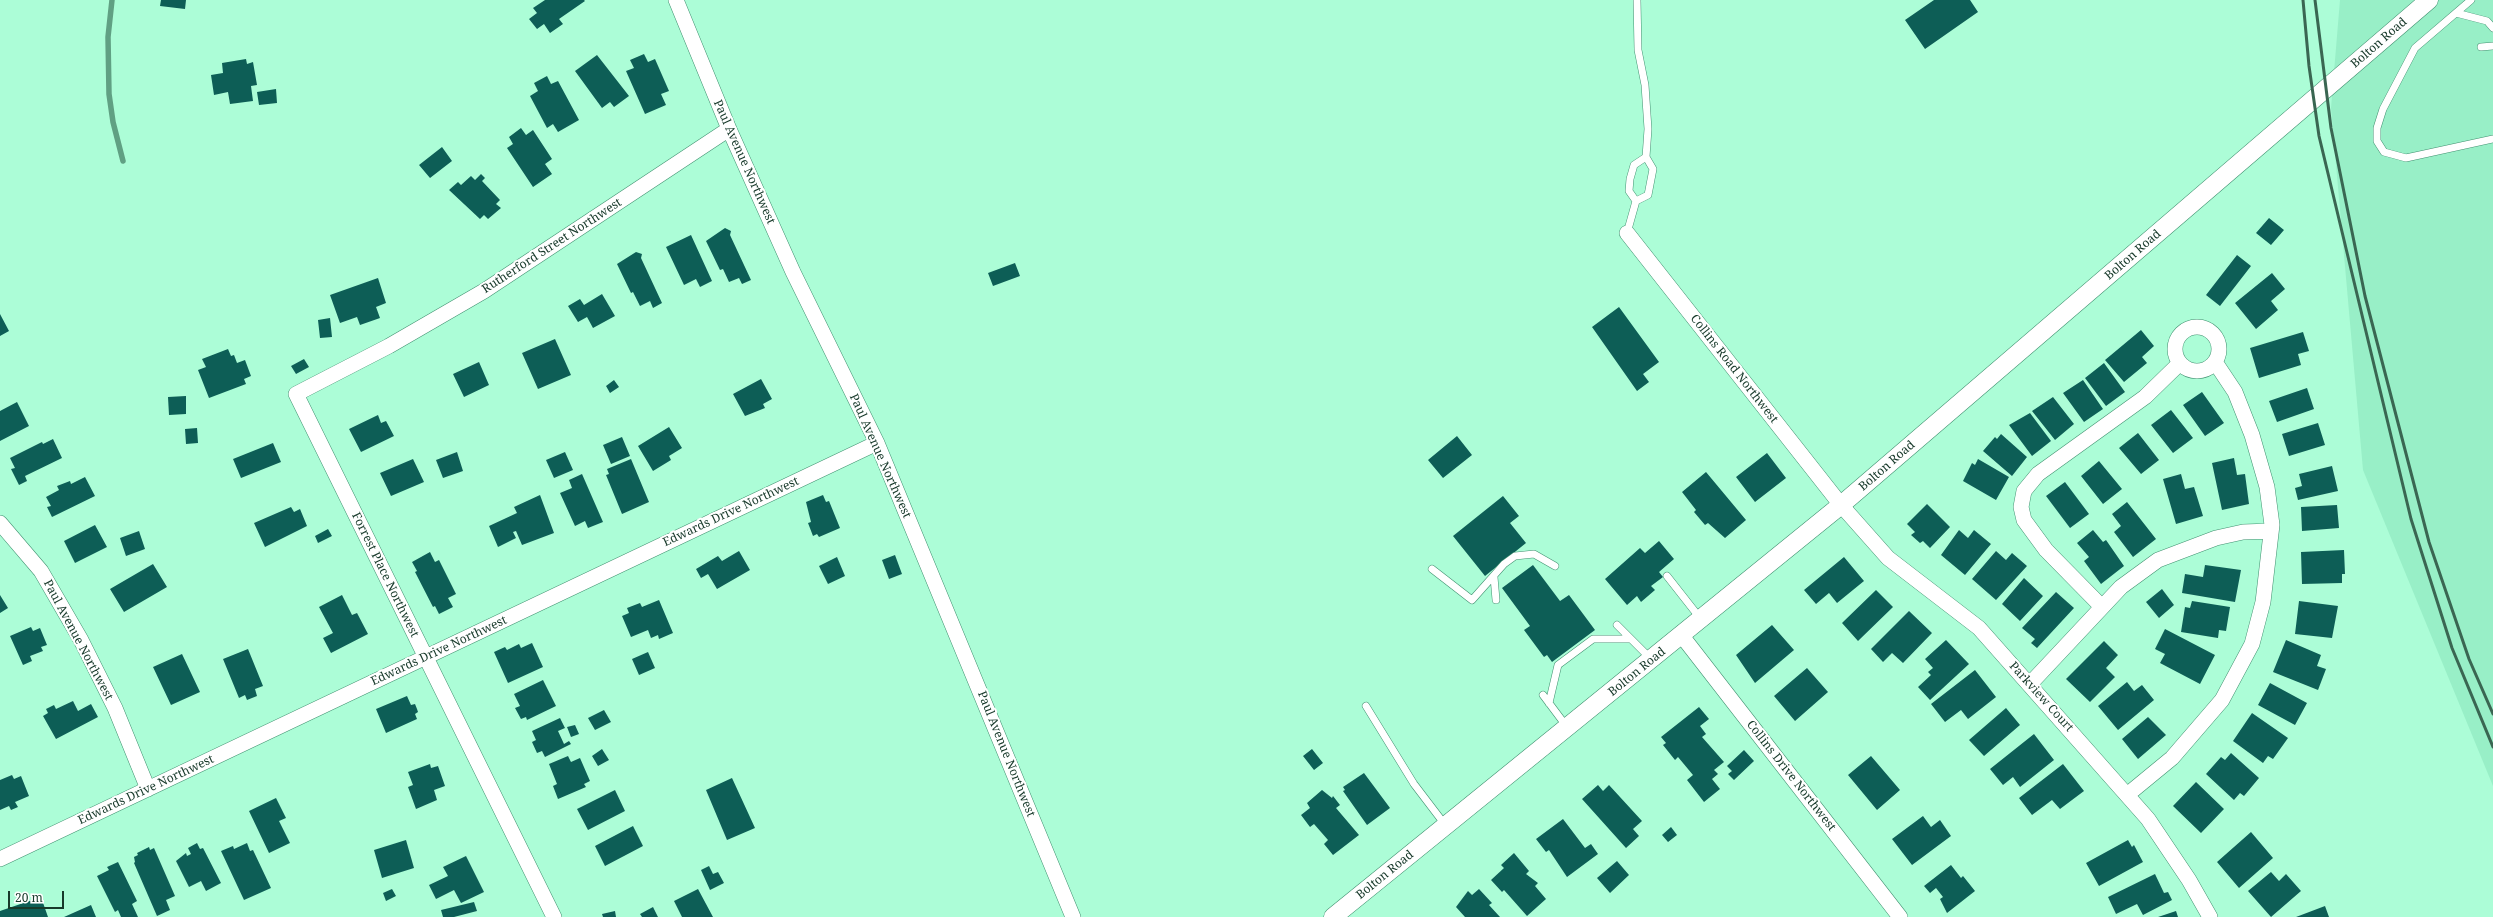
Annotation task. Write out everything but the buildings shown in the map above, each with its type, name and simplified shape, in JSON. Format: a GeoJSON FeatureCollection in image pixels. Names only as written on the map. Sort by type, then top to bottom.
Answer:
{"type":"FeatureCollection","features":[{"type":"Feature","properties":{"kind":"street","name":"Paul Avenue Northwest"},"geometry":{"type":"LineString","coordinates":[[676,0],[729,129],[793,272],[877,443],[1073,917]]}},
{"type":"Feature","properties":{"kind":"street","name":"Bolton Road"},"geometry":{"type":"LineString","coordinates":[[1333,917],[1841,506],[2429,0]]}},
{"type":"Feature","properties":{"kind":"street","name":"Rutherford Street Northwest"},"geometry":{"type":"LineString","coordinates":[[370,356],[484,291],[729,129]]}},
{"type":"Feature","properties":{"kind":"street","name":"Collins Road Northwest"},"geometry":{"type":"LineString","coordinates":[[1627,233],[1841,506]]}},
{"type":"Feature","properties":{"kind":"street"},"geometry":{"type":"LineString","coordinates":[[2198,327],[2210,332],[2218,341],[2219,351],[2215,362],[2210,367],[2197,371],[2184,367],[2180,363],[2175,348],[2178,339],[2183,332],[2198,327]]}},
{"type":"Feature","properties":{"kind":"street","name":"Forrest Place Northwest"},"geometry":{"type":"LineString","coordinates":[[370,356],[296,394],[554,917]]}},
{"type":"Feature","properties":{"kind":"street"},"geometry":{"type":"LineString","coordinates":[[2127,795],[2172,758],[2222,700],[2252,644],[2262,602],[2271,531],[2267,487],[2252,435],[2236,392],[2215,362]]}},
{"type":"Feature","properties":{"kind":"street"},"geometry":{"type":"LineString","coordinates":[[2102,606],[2046,550],[2024,520],[2022,507],[2024,491],[2038,474],[2145,398],[2180,363]]}},
{"type":"Feature","properties":{"kind":"street","name":"Edwards Drive Northwest"},"geometry":{"type":"LineString","coordinates":[[0,859],[877,443]]}},
{"type":"Feature","properties":{"kind":"street","name":"Parkview Court"},"geometry":{"type":"LineString","coordinates":[[1841,506],[1888,558],[1979,628],[2030,684],[2148,819],[2189,880],[2210,917]]}},
{"type":"Feature","properties":{"kind":"street","name":"Paul Avenue Northwest"},"geometry":{"type":"LineString","coordinates":[[0,523],[41,571],[81,640],[115,708],[148,789]]}},
{"type":"Feature","properties":{"kind":"street"},"geometry":{"type":"LineString","coordinates":[[2030,684],[2121,587],[2158,560],[2216,538],[2243,532],[2271,531]]}},
{"type":"Feature","properties":{"kind":"street","name":"Collins Drive Northwest"},"geometry":{"type":"LineString","coordinates":[[1682,636],[1900,917]]}},
{"type":"Feature","properties":{"kind":"lane"},"geometry":{"type":"LineString","coordinates":[[1627,233],[1636,201],[1648,195],[1653,169],[1646,157],[1648,129],[1645,85],[1638,50],[1636,0]]}},
{"type":"Feature","properties":{"kind":"lane"},"geometry":{"type":"LineString","coordinates":[[2471,0],[2416,48],[2384,109],[2377,128],[2377,141],[2384,152],[2406,158],[2493,139]]}},
{"type":"Feature","properties":{"kind":"lane"},"geometry":{"type":"LineString","coordinates":[[2456,13],[2487,21],[2493,28]]}},
{"type":"Feature","properties":{"kind":"lane"},"geometry":{"type":"LineString","coordinates":[[2481,47],[2493,46]]}},
{"type":"Feature","properties":{"kind":"lane"},"geometry":{"type":"LineString","coordinates":[[1636,201],[1629,191],[1630,178],[1634,165],[1646,157]]}},
{"type":"Feature","properties":{"kind":"lane"},"geometry":{"type":"LineString","coordinates":[[1432,569],[1472,600],[1504,564],[1515,556],[1534,554],[1555,566]]}},
{"type":"Feature","properties":{"kind":"lane"},"geometry":{"type":"LineString","coordinates":[[1667,576],[1701,620]]}},
{"type":"Feature","properties":{"kind":"lane"},"geometry":{"type":"LineString","coordinates":[[1494,577],[1496,600]]}},
{"type":"Feature","properties":{"kind":"lane"},"geometry":{"type":"LineString","coordinates":[[1617,625],[1628,639],[1652,660]]}},
{"type":"Feature","properties":{"kind":"lane"},"geometry":{"type":"LineString","coordinates":[[1549,703],[1558,665],[1593,639],[1628,639]]}},
{"type":"Feature","properties":{"kind":"lane"},"geometry":{"type":"LineString","coordinates":[[1543,695],[1568,728]]}},
{"type":"Feature","properties":{"kind":"lane"},"geometry":{"type":"LineString","coordinates":[[1366,706],[1414,784],[1446,826]]}},
{"type":"Feature","properties":{"kind":"shaded area"},"geometry":{"type":"Polygon","coordinates":[[[2340,0],[2493,0],[2493,786],[2363,470],[2331,108],[2340,0]]]}},
{"type":"Feature","properties":{"kind":"waterway"},"geometry":{"type":"LineString","coordinates":[[112,0],[108,37],[109,94],[113,122],[123,161]]}},
{"type":"Feature","properties":{"kind":"railway"},"geometry":{"type":"LineString","coordinates":[[2303,0],[2309,66],[2319,136],[2411,519],[2452,648],[2493,747]]}},
{"type":"Feature","properties":{"kind":"railway"},"geometry":{"type":"LineString","coordinates":[[2315,0],[2331,128],[2365,296],[2429,542],[2469,659],[2493,714]]}}]}
